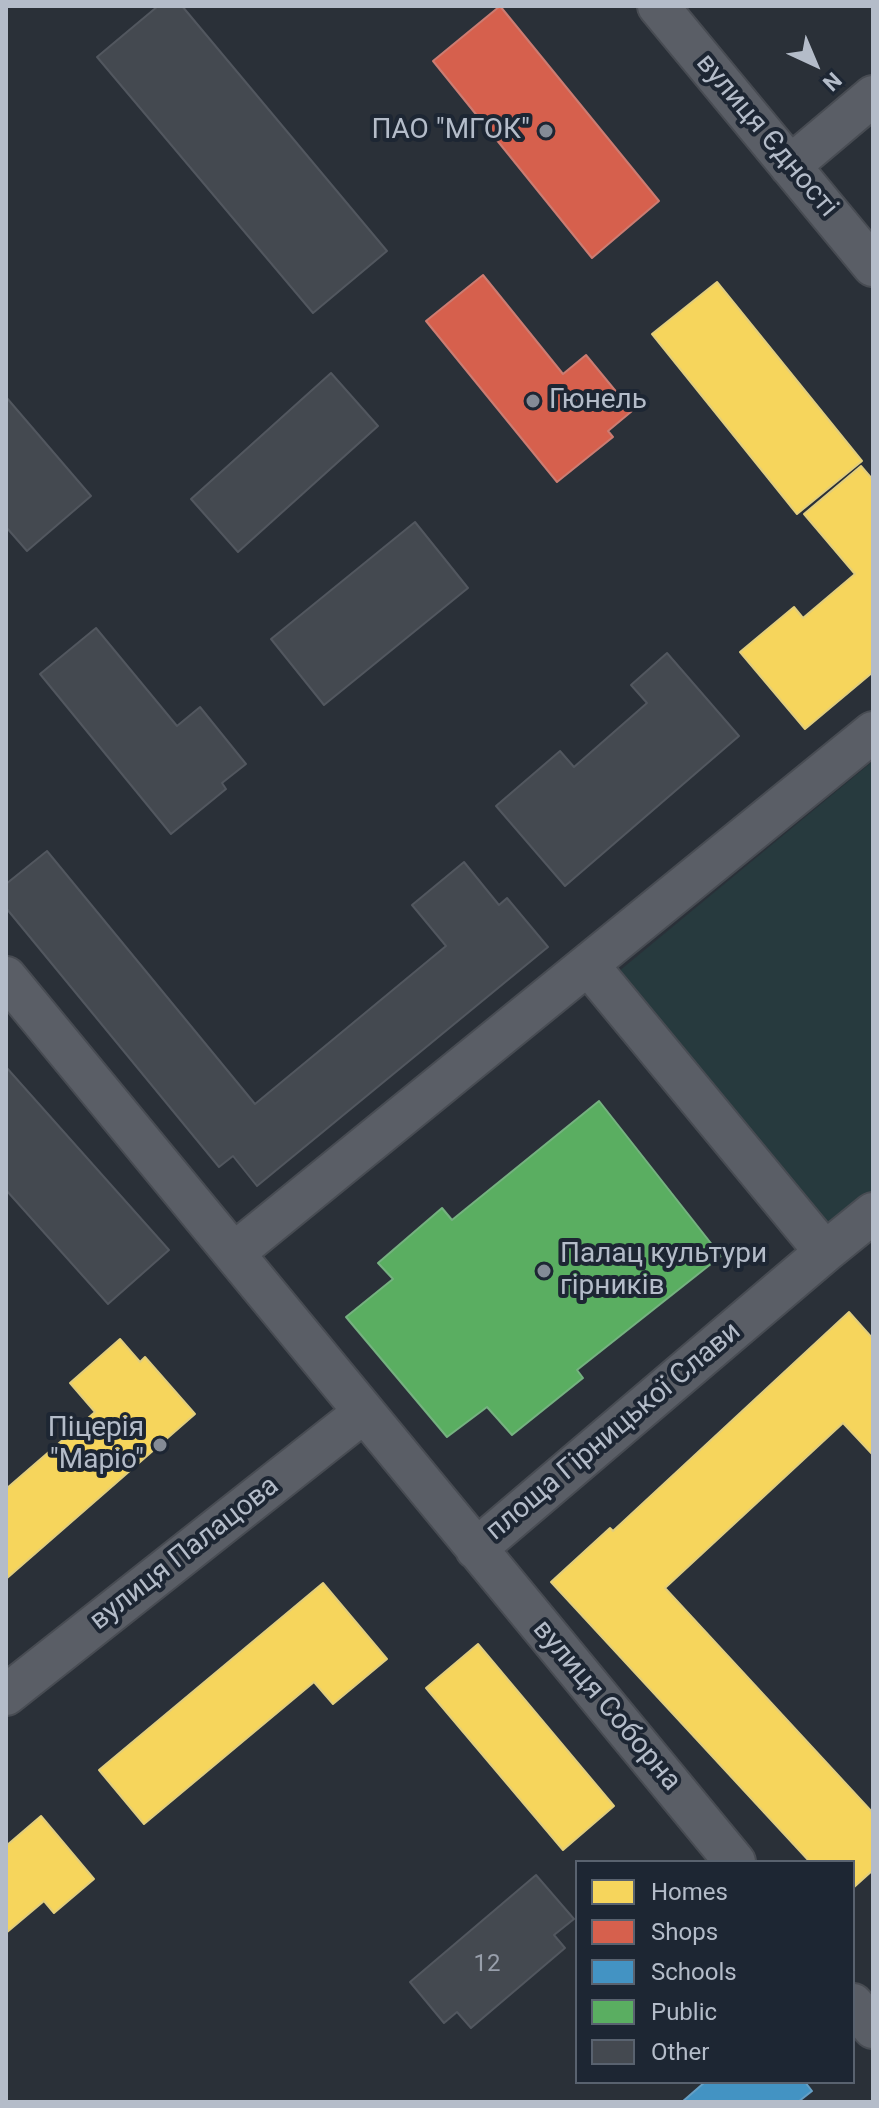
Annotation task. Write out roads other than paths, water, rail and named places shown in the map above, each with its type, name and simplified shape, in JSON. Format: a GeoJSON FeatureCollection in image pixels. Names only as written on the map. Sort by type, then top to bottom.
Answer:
{"type":"FeatureCollection","features":[{"type":"Feature","properties":{"kind":"street","name":"вулиця Єдності"},"geometry":{"type":"LineString","coordinates":[[658,6],[873,266]]}},
{"type":"Feature","properties":{"kind":"street"},"geometry":{"type":"LineString","coordinates":[[790,166],[873,96]]}},
{"type":"Feature","properties":{"kind":"street"},"geometry":{"type":"LineString","coordinates":[[234,1253],[873,732]]}},
{"type":"Feature","properties":{"kind":"street"},"geometry":{"type":"LineString","coordinates":[[589,966],[825,1252]]}},
{"type":"Feature","properties":{"kind":"street","name":"вулиця Соборна"},"geometry":{"type":"LineString","coordinates":[[6,977],[733,1860]]}},
{"type":"Feature","properties":{"kind":"street","name":"площа Гірницької Слави"},"geometry":{"type":"LineString","coordinates":[[476,1549],[873,1213]]}},
{"type":"Feature","properties":{"kind":"street","name":"вулиця Палацова"},"geometry":{"type":"LineString","coordinates":[[6,1695],[363,1413]]}},
{"type":"Feature","properties":{"kind":"street"},"geometry":{"type":"LineString","coordinates":[[855,2006],[873,2028]]}},
{"type":"Feature","properties":{"kind":"place","name":"ПАО \"МГОК\""},"geometry":{"type":"Point","coordinates":[546,131]}},
{"type":"Feature","properties":{"kind":"place","name":"Гюнель"},"geometry":{"type":"Point","coordinates":[533,401]}},
{"type":"Feature","properties":{"kind":"place","name":"Палац культури гірників"},"geometry":{"type":"Point","coordinates":[544,1271]}},
{"type":"Feature","properties":{"kind":"place","name":"Піцерія \"Маріо\""},"geometry":{"type":"Point","coordinates":[160,1445]}}]}
